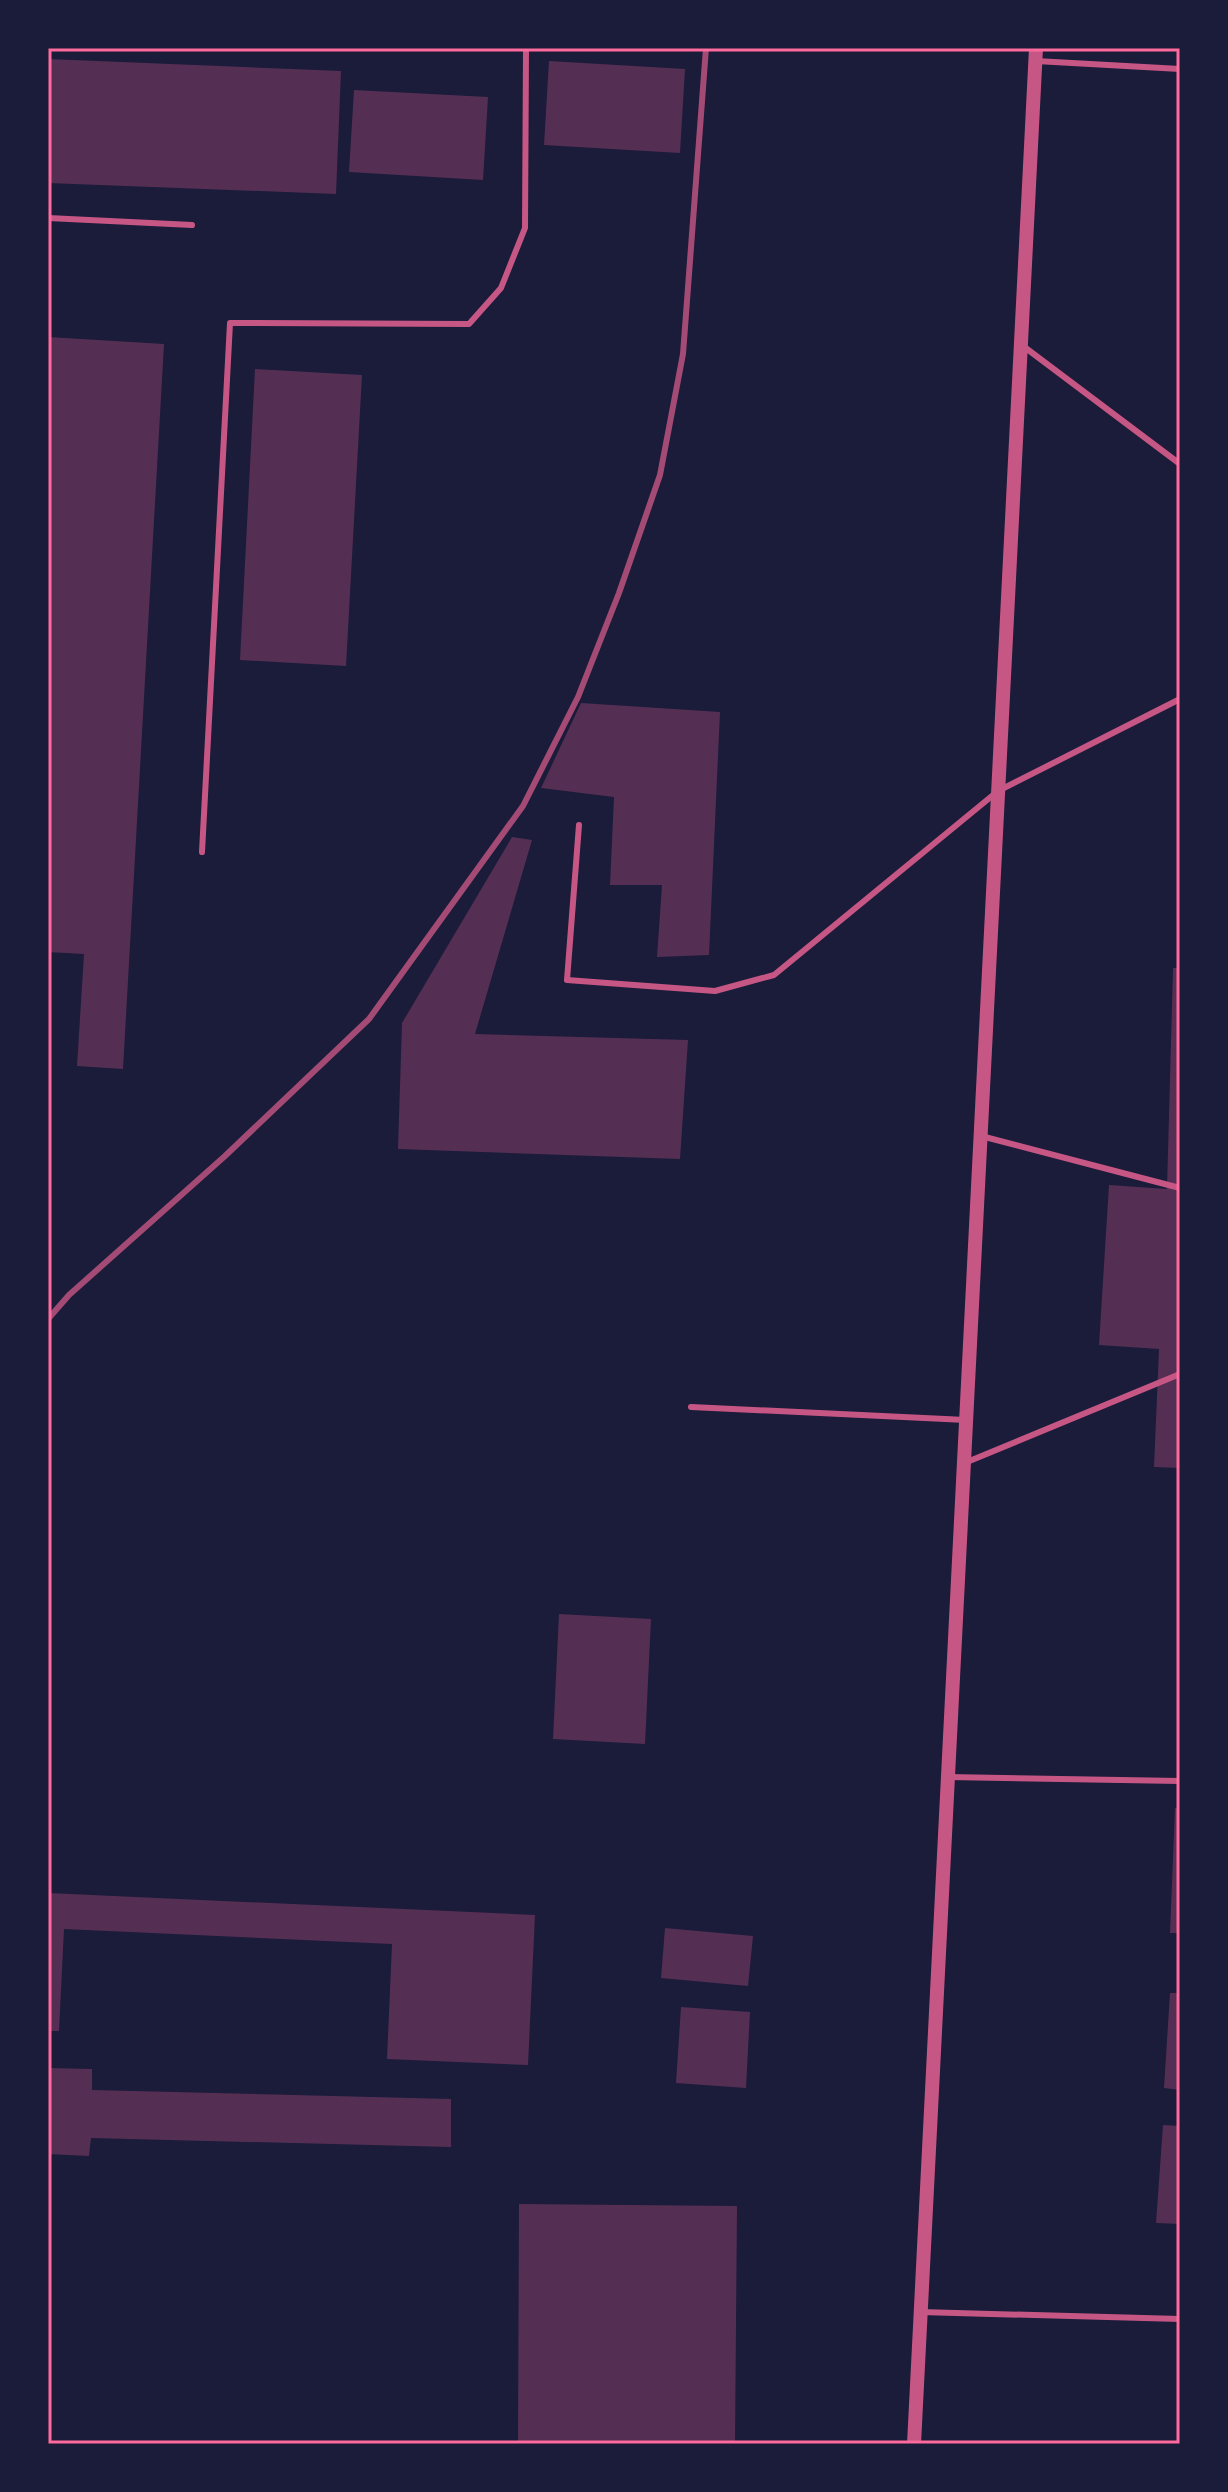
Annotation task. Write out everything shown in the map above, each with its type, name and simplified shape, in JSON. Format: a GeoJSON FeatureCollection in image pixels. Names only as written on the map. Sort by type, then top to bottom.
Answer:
{"type":"FeatureCollection","features":[{"type":"Feature","properties":{"kind":"street"},"geometry":{"type":"LineString","coordinates":[[914,2444],[1036,54]]}},
{"type":"Feature","properties":{"kind":"lane"},"geometry":{"type":"LineString","coordinates":[[202,852],[230,323],[469,324],[501,288],[525,228],[526,48]]}},
{"type":"Feature","properties":{"kind":"lane"},"geometry":{"type":"LineString","coordinates":[[1036,54],[1180,69]]}},
{"type":"Feature","properties":{"kind":"lane"},"geometry":{"type":"LineString","coordinates":[[48,218],[192,225]]}},
{"type":"Feature","properties":{"kind":"lane"},"geometry":{"type":"LineString","coordinates":[[1021,345],[1180,464]]}},
{"type":"Feature","properties":{"kind":"lane"},"geometry":{"type":"LineString","coordinates":[[579,825],[567,980],[715,991],[774,975],[998,791],[1180,699]]}},
{"type":"Feature","properties":{"kind":"lane"},"geometry":{"type":"LineString","coordinates":[[981,1136],[1180,1188]]}},
{"type":"Feature","properties":{"kind":"lane"},"geometry":{"type":"LineString","coordinates":[[963,1463],[1180,1374]]}},
{"type":"Feature","properties":{"kind":"lane"},"geometry":{"type":"LineString","coordinates":[[691,1407],[966,1420]]}},
{"type":"Feature","properties":{"kind":"lane"},"geometry":{"type":"LineString","coordinates":[[948,1777],[1180,1781]]}},
{"type":"Feature","properties":{"kind":"lane"},"geometry":{"type":"LineString","coordinates":[[920,2312],[1180,2319]]}},
{"type":"Feature","properties":{"kind":"building"},"geometry":{"type":"Polygon","coordinates":[[[48,59],[341,71],[336,194],[48,183],[48,59]]]}},
{"type":"Feature","properties":{"kind":"building"},"geometry":{"type":"Polygon","coordinates":[[[549,61],[685,69],[680,153],[544,145],[549,61]]]}},
{"type":"Feature","properties":{"kind":"building"},"geometry":{"type":"Polygon","coordinates":[[[354,90],[488,97],[483,180],[349,172],[354,90]]]}},
{"type":"Feature","properties":{"kind":"building"},"geometry":{"type":"Polygon","coordinates":[[[48,337],[164,344],[123,1069],[77,1066],[84,954],[48,952],[48,337]]]}},
{"type":"Feature","properties":{"kind":"building"},"geometry":{"type":"Polygon","coordinates":[[[255,369],[362,375],[346,666],[240,660],[255,369]]]}},
{"type":"Feature","properties":{"kind":"building"},"geometry":{"type":"Polygon","coordinates":[[[581,703],[720,712],[709,955],[657,957],[662,885],[610,885],[614,797],[541,788],[581,703]]]}},
{"type":"Feature","properties":{"kind":"building"},"geometry":{"type":"Polygon","coordinates":[[[512,837],[532,840],[475,1034],[688,1040],[680,1159],[398,1149],[402,1023],[512,837]]]}},
{"type":"Feature","properties":{"kind":"building"},"geometry":{"type":"Polygon","coordinates":[[[1173,968],[1180,968],[1180,1468],[1154,1467],[1159,1349],[1099,1345],[1109,1185],[1167,1189],[1173,968]]]}},
{"type":"Feature","properties":{"kind":"building"},"geometry":{"type":"Polygon","coordinates":[[[559,1614],[651,1619],[645,1744],[553,1739],[559,1614]]]}},
{"type":"Feature","properties":{"kind":"building"},"geometry":{"type":"Polygon","coordinates":[[[1175,1808],[1180,1809],[1180,1933],[1170,1933],[1175,1808]]]}},
{"type":"Feature","properties":{"kind":"building"},"geometry":{"type":"Polygon","coordinates":[[[48,1893],[535,1915],[528,2065],[387,2059],[392,1944],[64,1929],[59,2031],[48,2031],[48,1893]]]}},
{"type":"Feature","properties":{"kind":"building"},"geometry":{"type":"Polygon","coordinates":[[[665,1928],[753,1936],[748,1986],[661,1978],[665,1928]]]}},
{"type":"Feature","properties":{"kind":"building"},"geometry":{"type":"Polygon","coordinates":[[[1170,1993],[1180,1993],[1180,2090],[1164,2088],[1170,1993]]]}},
{"type":"Feature","properties":{"kind":"building"},"geometry":{"type":"Polygon","coordinates":[[[681,2007],[750,2012],[746,2088],[676,2083],[681,2007]]]}},
{"type":"Feature","properties":{"kind":"building"},"geometry":{"type":"Polygon","coordinates":[[[48,2068],[92,2069],[92,2090],[451,2099],[451,2147],[91,2138],[89,2156],[48,2154],[48,2068]]]}},
{"type":"Feature","properties":{"kind":"building"},"geometry":{"type":"Polygon","coordinates":[[[1163,2125],[1180,2126],[1180,2224],[1156,2223],[1163,2125]]]}},
{"type":"Feature","properties":{"kind":"building"},"geometry":{"type":"Polygon","coordinates":[[[519,2204],[737,2206],[735,2444],[518,2444],[519,2204]]]}},
{"type":"Feature","properties":{"kind":"railway"},"geometry":{"type":"LineString","coordinates":[[48,1319],[69,1295],[225,1156],[369,1019],[523,806],[578,697],[619,593],[660,475],[683,354],[706,48]]}}]}
